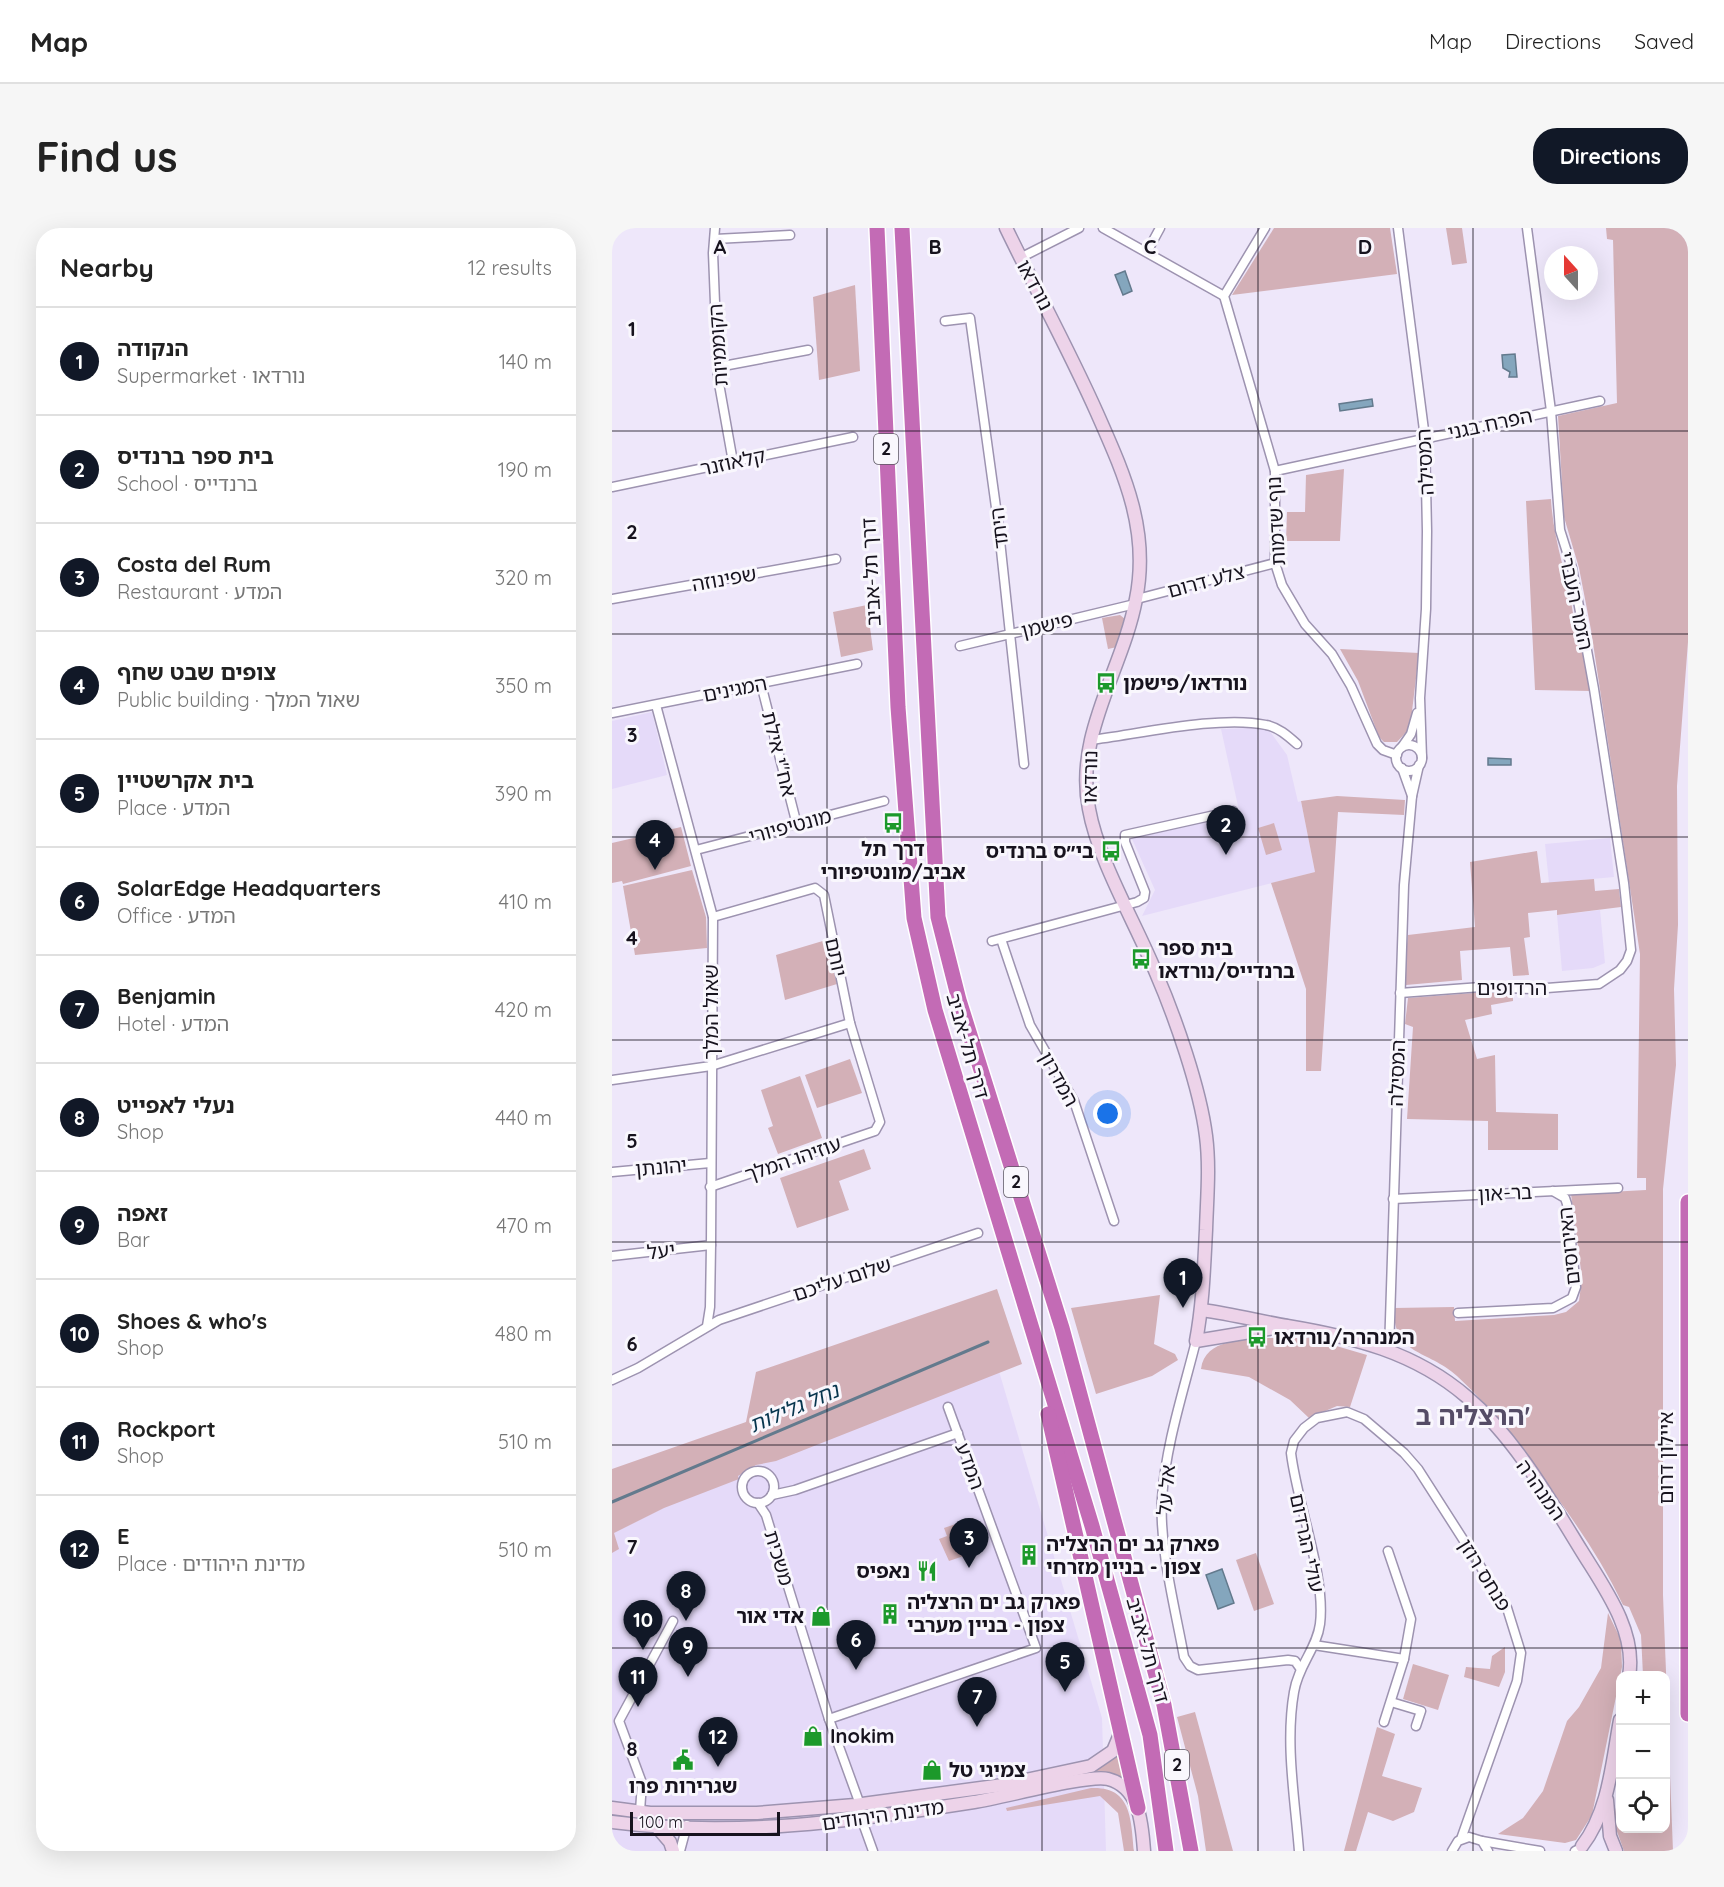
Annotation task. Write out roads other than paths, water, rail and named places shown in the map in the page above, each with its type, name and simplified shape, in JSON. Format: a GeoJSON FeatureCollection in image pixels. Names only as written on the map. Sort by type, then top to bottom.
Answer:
{"type":"FeatureCollection","features":[{"type":"Feature","properties":{"kind":"highway","name":"דרך תל-אביב"},"geometry":{"type":"LineString","coordinates":[[877,228],[898,707],[914,918],[935,1010],[1092,1526],[1150,1735],[1166,1851]]}},
{"type":"Feature","properties":{"kind":"highway","name":"דרך תל-אביב"},"geometry":{"type":"LineString","coordinates":[[902,228],[938,917],[959,1000],[1062,1328],[1164,1705],[1191,1851]]}},
{"type":"Feature","properties":{"kind":"highway","name":"איילון דרום"},"geometry":{"type":"LineString","coordinates":[[1688,1202],[1688,1714]]}},
{"type":"Feature","properties":{"kind":"highway"},"geometry":{"type":"LineString","coordinates":[[1017,1280],[1138,1808]]}},
{"type":"Feature","properties":{"kind":"street","name":"הקוממיות"},"geometry":{"type":"LineString","coordinates":[[715,228],[713,253],[718,367],[733,462]]}},
{"type":"Feature","properties":{"kind":"street","name":"נורדאו"},"geometry":{"type":"LineString","coordinates":[[1006,228],[1069,349],[1129,486],[1139,535],[1136,602],[1091,740],[1088,807],[1100,845],[1157,975],[1206,1131],[1208,1186],[1202,1310],[1196,1341]]}},
{"type":"Feature","properties":{"kind":"street"},"geometry":{"type":"LineString","coordinates":[[1020,258],[1079,228]]}},
{"type":"Feature","properties":{"kind":"street"},"geometry":{"type":"LineString","coordinates":[[1103,228],[1224,296],[1265,228]]}},
{"type":"Feature","properties":{"kind":"street"},"geometry":{"type":"LineString","coordinates":[[1147,252],[1160,228]]}},
{"type":"Feature","properties":{"kind":"street","name":"המסילה"},"geometry":{"type":"LineString","coordinates":[[1389,1351],[1404,885],[1412,796],[1421,762],[1420,698],[1427,565],[1425,438],[1398,228]]}},
{"type":"Feature","properties":{"kind":"street","name":"הזמר העברי"},"geometry":{"type":"LineString","coordinates":[[1527,228],[1551,411],[1560,531],[1572,568],[1594,690],[1630,933],[1630,950],[1627,961],[1620,970]]}},
{"type":"Feature","properties":{"kind":"street"},"geometry":{"type":"LineString","coordinates":[[715,239],[790,235]]}},
{"type":"Feature","properties":{"kind":"street","name":"נוף שדמות"},"geometry":{"type":"LineString","coordinates":[[1224,296],[1275,471],[1275,563],[1282,585],[1305,624],[1332,654],[1351,686],[1377,744],[1383,750],[1400,751]]}},
{"type":"Feature","properties":{"kind":"street","name":"היתד"},"geometry":{"type":"LineString","coordinates":[[945,321],[970,318],[999,522],[1024,764]]}},
{"type":"Feature","properties":{"kind":"street"},"geometry":{"type":"LineString","coordinates":[[718,367],[808,350]]}},
{"type":"Feature","properties":{"kind":"street","name":"הפרח בגני"},"geometry":{"type":"LineString","coordinates":[[1275,471],[1600,401]]}},
{"type":"Feature","properties":{"kind":"street","name":"קלאוזנר"},"geometry":{"type":"LineString","coordinates":[[612,487],[853,437]]}},
{"type":"Feature","properties":{"kind":"street","name":"שפינוזה"},"geometry":{"type":"LineString","coordinates":[[612,599],[836,560]]}},
{"type":"Feature","properties":{"kind":"street","name":"צלע דרום"},"geometry":{"type":"LineString","coordinates":[[1136,602],[1275,563]]}},
{"type":"Feature","properties":{"kind":"street","name":"פישמן"},"geometry":{"type":"LineString","coordinates":[[960,646],[1136,602]]}},
{"type":"Feature","properties":{"kind":"street","name":"המגינים"},"geometry":{"type":"LineString","coordinates":[[612,713],[857,664]]}},
{"type":"Feature","properties":{"kind":"street","name":"אח''י אילת"},"geometry":{"type":"LineString","coordinates":[[761,684],[797,825]]}},
{"type":"Feature","properties":{"kind":"street","name":"המסילה"},"geometry":{"type":"LineString","coordinates":[[1400,751],[1411,734],[1420,698]]}},
{"type":"Feature","properties":{"kind":"street","name":"שאול המלך"},"geometry":{"type":"LineString","coordinates":[[656,705],[713,917],[711,1245],[707,1326]]}},
{"type":"Feature","properties":{"kind":"street"},"geometry":{"type":"LineString","coordinates":[[1091,740],[1222,722],[1247,722],[1268,725],[1286,734],[1297,744]]}},
{"type":"Feature","properties":{"kind":"street"},"geometry":{"type":"LineString","coordinates":[[1410,745],[1417,748],[1421,762],[1413,770],[1402,768],[1400,751],[1410,745]]}},
{"type":"Feature","properties":{"kind":"street","name":"המסילה"},"geometry":{"type":"LineString","coordinates":[[1402,768],[1412,796]]}},
{"type":"Feature","properties":{"kind":"street","name":"מונטיפיורי"},"geometry":{"type":"LineString","coordinates":[[696,850],[884,801]]}},
{"type":"Feature","properties":{"kind":"street"},"geometry":{"type":"LineString","coordinates":[[1127,906],[1144,898],[1145,892],[1125,842],[1125,835],[1233,811]]}},
{"type":"Feature","properties":{"kind":"street","name":"יותם"},"geometry":{"type":"LineString","coordinates":[[713,917],[815,888],[820,889],[824,895],[850,1023],[879,1115],[875,1131]]}},
{"type":"Feature","properties":{"kind":"street","name":"המדרון"},"geometry":{"type":"LineString","coordinates":[[1114,1221],[1074,1101],[1030,1024],[996,940],[1127,906]]}},
{"type":"Feature","properties":{"kind":"street","name":"הרדופים"},"geometry":{"type":"LineString","coordinates":[[1400,993],[1481,987],[1534,989],[1599,984],[1620,970]]}},
{"type":"Feature","properties":{"kind":"street"},"geometry":{"type":"LineString","coordinates":[[612,1080],[711,1066],[850,1023]]}},
{"type":"Feature","properties":{"kind":"street","name":"עוזיהו המלך"},"geometry":{"type":"LineString","coordinates":[[710,1187],[875,1131]]}},
{"type":"Feature","properties":{"kind":"street","name":"יהונתן"},"geometry":{"type":"LineString","coordinates":[[612,1172],[710,1163]]}},
{"type":"Feature","properties":{"kind":"street","name":"בר-און"},"geometry":{"type":"LineString","coordinates":[[1393,1199],[1618,1188]]}},
{"type":"Feature","properties":{"kind":"street","name":"האירוסים"},"geometry":{"type":"LineString","coordinates":[[1458,1313],[1553,1308],[1572,1298],[1576,1287],[1567,1204],[1565,1198],[1554,1191]]}},
{"type":"Feature","properties":{"kind":"street","name":"שלום עליכם"},"geometry":{"type":"LineString","coordinates":[[612,1380],[639,1368],[707,1326],[978,1233]]}},
{"type":"Feature","properties":{"kind":"street","name":"יעל"},"geometry":{"type":"LineString","coordinates":[[612,1256],[711,1245]]}},
{"type":"Feature","properties":{"kind":"street","name":"המנהרה"},"geometry":{"type":"LineString","coordinates":[[1202,1310],[1324,1331],[1389,1351],[1428,1368],[1469,1398],[1520,1459],[1573,1537],[1614,1606],[1627,1639],[1629,1671]]}},
{"type":"Feature","properties":{"kind":"street","name":"המנהרה"},"geometry":{"type":"LineString","coordinates":[[1196,1341],[1286,1326]]}},
{"type":"Feature","properties":{"kind":"street","name":"אל על"},"geometry":{"type":"LineString","coordinates":[[1196,1341],[1172,1430],[1162,1498],[1163,1524],[1184,1657],[1198,1670],[1288,1660],[1295,1661],[1300,1668]]}},
{"type":"Feature","properties":{"kind":"street"},"geometry":{"type":"LineString","coordinates":[[948,1407],[958,1433]]}},
{"type":"Feature","properties":{"kind":"street","name":"פנחס רוזן"},"geometry":{"type":"LineString","coordinates":[[1317,1418],[1347,1412],[1379,1430],[1404,1453],[1418,1469],[1494,1586],[1513,1623],[1521,1653],[1517,1680],[1472,1806],[1454,1847]]}},
{"type":"Feature","properties":{"kind":"street","name":"עולי הגרדום"},"geometry":{"type":"LineString","coordinates":[[1299,1851],[1289,1723],[1300,1668],[1314,1645],[1320,1624],[1319,1587],[1291,1453],[1294,1441],[1304,1428],[1317,1418]]}},
{"type":"Feature","properties":{"kind":"street","name":"המדע"},"geometry":{"type":"LineString","coordinates":[[772,1495],[795,1490],[958,1433],[1036,1648],[829,1719]]}},
{"type":"Feature","properties":{"kind":"street"},"geometry":{"type":"LineString","coordinates":[[751,1472],[764,1472],[769,1475],[774,1484],[772,1495],[766,1501],[758,1503],[748,1499],[743,1492],[744,1481],[751,1472]]}},
{"type":"Feature","properties":{"kind":"street","name":"משכית"},"geometry":{"type":"LineString","coordinates":[[758,1503],[766,1515],[829,1719],[828,1723],[873,1851]]}},
{"type":"Feature","properties":{"kind":"street"},"geometry":{"type":"LineString","coordinates":[[1384,1722],[1404,1659],[1411,1619],[1388,1551]]}},
{"type":"Feature","properties":{"kind":"street"},"geometry":{"type":"LineString","coordinates":[[640,1811],[642,1783],[619,1721],[673,1621]]}},
{"type":"Feature","properties":{"kind":"street"},"geometry":{"type":"LineString","coordinates":[[1314,1645],[1404,1659]]}},
{"type":"Feature","properties":{"kind":"street"},"geometry":{"type":"LineString","coordinates":[[1391,1702],[1421,1711],[1416,1726]]}},
{"type":"Feature","properties":{"kind":"street"},"geometry":{"type":"LineString","coordinates":[[1578,1850],[1596,1826],[1607,1793],[1619,1725]]}},
{"type":"Feature","properties":{"kind":"street","name":"מדינת היהודים"},"geometry":{"type":"LineString","coordinates":[[612,1808],[688,1813],[757,1813],[857,1805],[1003,1785],[1091,1766],[1113,1751],[1122,1731]]}},
{"type":"Feature","properties":{"kind":"street","name":"מדינת היהודים"},"geometry":{"type":"LineString","coordinates":[[612,1822],[687,1829],[757,1829],[862,1819],[1009,1797],[1096,1778],[1118,1784],[1131,1795],[1138,1808]]}},
{"type":"Feature","properties":{"kind":"street"},"geometry":{"type":"LineString","coordinates":[[1607,1793],[1610,1836],[1615,1851]]}},
{"type":"Feature","properties":{"kind":"street","name":"פנחס רוזן"},"geometry":{"type":"LineString","coordinates":[[1472,1806],[1472,1828],[1479,1840]]}},
{"type":"Feature","properties":{"kind":"street"},"geometry":{"type":"LineString","coordinates":[[1138,1808],[1144,1851]]}},
{"type":"Feature","properties":{"kind":"street"},"geometry":{"type":"LineString","coordinates":[[680,1851],[687,1829],[688,1813]]}},
{"type":"Feature","properties":{"kind":"street"},"geometry":{"type":"LineString","coordinates":[[657,1827],[670,1842],[674,1851]]}},
{"type":"Feature","properties":{"kind":"street"},"geometry":{"type":"LineString","coordinates":[[1479,1840],[1488,1851]]}},
{"type":"Feature","properties":{"kind":"street"},"geometry":{"type":"LineString","coordinates":[[1454,1847],[1479,1840],[1540,1851]]}},
{"type":"Feature","properties":{"kind":"street"},"geometry":{"type":"LineString","coordinates":[[1578,1850],[1599,1843],[1615,1851]]}},
{"type":"Feature","properties":{"kind":"water"},"geometry":{"type":"Polygon","coordinates":[[[1125,271],[1132,291],[1123,295],[1115,275],[1125,271]]]}},
{"type":"Feature","properties":{"kind":"water"},"geometry":{"type":"Polygon","coordinates":[[[1515,354],[1517,377],[1509,377],[1510,372],[1503,368],[1502,355],[1515,354]]]}},
{"type":"Feature","properties":{"kind":"water"},"geometry":{"type":"Polygon","coordinates":[[[1372,399],[1373,406],[1340,411],[1339,404],[1372,399]]]}},
{"type":"Feature","properties":{"kind":"water"},"geometry":{"type":"Polygon","coordinates":[[[1488,758],[1511,759],[1511,765],[1488,765],[1488,758]]]}},
{"type":"Feature","properties":{"kind":"water"},"geometry":{"type":"Polygon","coordinates":[[[1222,1569],[1234,1603],[1218,1609],[1206,1575],[1222,1569]]]}},
{"type":"Feature","properties":{"kind":"waterway","name":"נחל גלילות"},"geometry":{"type":"LineString","coordinates":[[612,1502],[988,1342]]}},
{"type":"Feature","properties":{"kind":"place","name":"נורדאו/פישמן"},"geometry":{"type":"Point","coordinates":[1106,683]}},
{"type":"Feature","properties":{"kind":"place","name":"דרך תל אביב/מונטיפיורי"},"geometry":{"type":"Point","coordinates":[893,823]}},
{"type":"Feature","properties":{"kind":"place","name":"בי״ס ברנדיס"},"geometry":{"type":"Point","coordinates":[1111,851]}},
{"type":"Feature","properties":{"kind":"place","name":"בית ספר ברנדיס"},"geometry":{"type":"Point","coordinates":[1226,855]}},
{"type":"Feature","properties":{"kind":"place","name":"צופים שבט שחף"},"geometry":{"type":"Point","coordinates":[655,870]}},
{"type":"Feature","properties":{"kind":"place","name":"בית ספר ברנדייס/נורדאו"},"geometry":{"type":"Point","coordinates":[1141,959]}},
{"type":"Feature","properties":{"kind":"place","name":"הנקודה"},"geometry":{"type":"Point","coordinates":[1183,1308]}},
{"type":"Feature","properties":{"kind":"place","name":"המנהרה/נורדאו"},"geometry":{"type":"Point","coordinates":[1257,1337]}},
{"type":"Feature","properties":{"kind":"place","name":"פארק גב ים הרצליה צפון - בניין מזרחי"},"geometry":{"type":"Point","coordinates":[1029,1555]}},
{"type":"Feature","properties":{"kind":"place","name":"Costa del Rum"},"geometry":{"type":"Point","coordinates":[969,1568]}},
{"type":"Feature","properties":{"kind":"place","name":"נאפיס"},"geometry":{"type":"Point","coordinates":[927,1571]}},
{"type":"Feature","properties":{"kind":"place","name":"פארק גב ים הרצליה צפון - בניין מערבי"},"geometry":{"type":"Point","coordinates":[890,1614]}},
{"type":"Feature","properties":{"kind":"place","name":"אדי אור"},"geometry":{"type":"Point","coordinates":[821,1616]}},
{"type":"Feature","properties":{"kind":"place","name":"נעלי לאפייט"},"geometry":{"type":"Point","coordinates":[686,1621]}},
{"type":"Feature","properties":{"kind":"place","name":"Shoes & who's"},"geometry":{"type":"Point","coordinates":[643,1650]}},
{"type":"Feature","properties":{"kind":"place","name":"SolarEdge Headquarters"},"geometry":{"type":"Point","coordinates":[856,1670]}},
{"type":"Feature","properties":{"kind":"place","name":"זאפה"},"geometry":{"type":"Point","coordinates":[688,1677]}},
{"type":"Feature","properties":{"kind":"place","name":"בית אקרשטיין"},"geometry":{"type":"Point","coordinates":[1065,1692]}},
{"type":"Feature","properties":{"kind":"place","name":"Rockport"},"geometry":{"type":"Point","coordinates":[638,1707]}},
{"type":"Feature","properties":{"kind":"place","name":"Benjamin"},"geometry":{"type":"Point","coordinates":[977,1727]}},
{"type":"Feature","properties":{"kind":"place","name":"Inokim"},"geometry":{"type":"Point","coordinates":[813,1736]}},
{"type":"Feature","properties":{"kind":"place","name":"שגרירות פרו"},"geometry":{"type":"Point","coordinates":[683,1760]}},
{"type":"Feature","properties":{"kind":"place","name":"E"},"geometry":{"type":"Point","coordinates":[718,1767]}},
{"type":"Feature","properties":{"kind":"place","name":"צמיגי טל"},"geometry":{"type":"Point","coordinates":[932,1770]}},
{"type":"Feature","properties":{"kind":"district","name":"הרצליה ב'"},"geometry":{"type":"Point","coordinates":[1473,1416]}}]}
